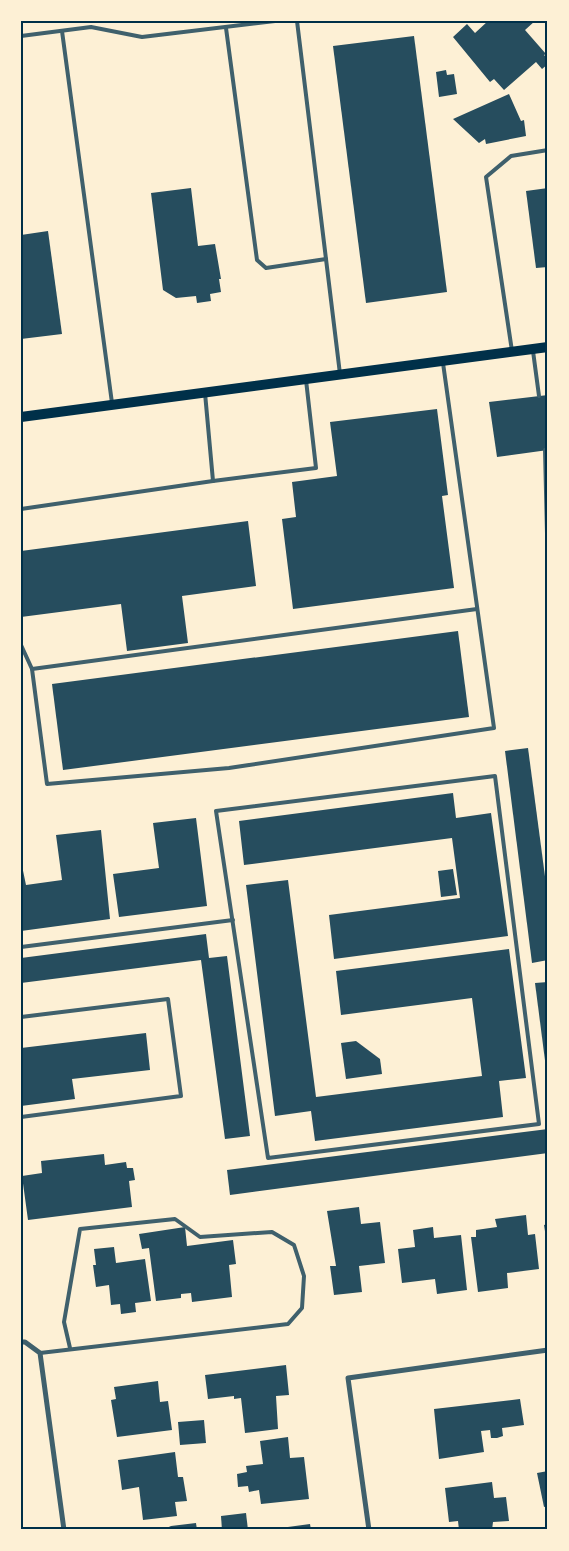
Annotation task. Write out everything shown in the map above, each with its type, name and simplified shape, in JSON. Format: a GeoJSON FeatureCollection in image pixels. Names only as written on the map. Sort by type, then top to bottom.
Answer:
{"type":"FeatureCollection","features":[{"type":"Feature","properties":{"kind":"main road"},"geometry":{"type":"LineString","coordinates":[[21,417],[548,347]]}},
{"type":"Feature","properties":{"kind":"street"},"geometry":{"type":"LineString","coordinates":[[21,1342],[25,1342],[40,1353],[64,1530]]}},
{"type":"Feature","properties":{"kind":"street"},"geometry":{"type":"LineString","coordinates":[[369,1530],[348,1378],[548,1350]]}},
{"type":"Feature","properties":{"kind":"lane"},"geometry":{"type":"LineString","coordinates":[[91,21],[91,27]]}},
{"type":"Feature","properties":{"kind":"lane"},"geometry":{"type":"LineString","coordinates":[[21,36],[91,27],[142,37],[275,21]]}},
{"type":"Feature","properties":{"kind":"lane"},"geometry":{"type":"LineString","coordinates":[[296,21],[340,374]]}},
{"type":"Feature","properties":{"kind":"lane"},"geometry":{"type":"LineString","coordinates":[[226,28],[256,260],[266,268],[326,259]]}},
{"type":"Feature","properties":{"kind":"lane"},"geometry":{"type":"LineString","coordinates":[[62,31],[113,404]]}},
{"type":"Feature","properties":{"kind":"lane"},"geometry":{"type":"LineString","coordinates":[[512,351],[486,177],[511,156],[548,150]]}},
{"type":"Feature","properties":{"kind":"lane"},"geometry":{"type":"LineString","coordinates":[[533,349],[539,396]]}},
{"type":"Feature","properties":{"kind":"lane"},"geometry":{"type":"LineString","coordinates":[[21,645],[32,669],[47,784],[229,768],[494,728],[442,360]]}},
{"type":"Feature","properties":{"kind":"lane"},"geometry":{"type":"LineString","coordinates":[[21,509],[214,480],[316,468],[306,379]]}},
{"type":"Feature","properties":{"kind":"lane"},"geometry":{"type":"LineString","coordinates":[[205,393],[214,480]]}},
{"type":"Feature","properties":{"kind":"lane"},"geometry":{"type":"LineString","coordinates":[[544,450],[548,575]]}},
{"type":"Feature","properties":{"kind":"lane"},"geometry":{"type":"LineString","coordinates":[[32,669],[477,609]]}},
{"type":"Feature","properties":{"kind":"lane"},"geometry":{"type":"LineString","coordinates":[[495,776],[539,1124],[268,1158],[233,920],[216,811],[495,776]]}},
{"type":"Feature","properties":{"kind":"lane"},"geometry":{"type":"LineString","coordinates":[[21,947],[233,920]]}},
{"type":"Feature","properties":{"kind":"lane"},"geometry":{"type":"LineString","coordinates":[[21,1016],[168,999],[181,1096],[21,1117]]}},
{"type":"Feature","properties":{"kind":"lane"},"geometry":{"type":"LineString","coordinates":[[40,1353],[288,1324],[302,1308],[304,1276],[294,1245],[272,1232],[200,1237],[175,1219],[80,1229],[64,1322],[70,1348]]}},
{"type":"Feature","properties":{"kind":"building"},"geometry":{"type":"Polygon","coordinates":[[[488,21],[535,21],[525,30],[546,54],[544,55],[548,59],[548,64],[542,69],[536,62],[504,90],[494,79],[490,82],[453,37],[467,24],[475,33],[488,21]]]}},
{"type":"Feature","properties":{"kind":"building"},"geometry":{"type":"Polygon","coordinates":[[[414,36],[447,292],[366,303],[333,46],[414,36]]]}},
{"type":"Feature","properties":{"kind":"building"},"geometry":{"type":"Polygon","coordinates":[[[446,70],[447,75],[454,74],[457,94],[439,97],[436,72],[446,70]]]}},
{"type":"Feature","properties":{"kind":"building"},"geometry":{"type":"Polygon","coordinates":[[[509,94],[521,121],[524,120],[526,136],[486,144],[485,139],[479,143],[453,119],[509,94]]]}},
{"type":"Feature","properties":{"kind":"building"},"geometry":{"type":"Polygon","coordinates":[[[191,188],[198,246],[215,244],[221,279],[219,279],[221,292],[210,294],[211,301],[197,303],[196,296],[176,298],[163,290],[151,193],[191,188]]]}},
{"type":"Feature","properties":{"kind":"building"},"geometry":{"type":"Polygon","coordinates":[[[548,188],[548,267],[536,268],[526,191],[548,188]]]}},
{"type":"Feature","properties":{"kind":"building"},"geometry":{"type":"Polygon","coordinates":[[[48,231],[62,334],[21,339],[21,235],[48,231]]]}},
{"type":"Feature","properties":{"kind":"building"},"geometry":{"type":"Polygon","coordinates":[[[548,395],[548,450],[497,457],[489,402],[548,395]]]}},
{"type":"Feature","properties":{"kind":"building"},"geometry":{"type":"Polygon","coordinates":[[[437,409],[448,495],[442,496],[454,588],[293,609],[282,519],[296,517],[292,482],[337,476],[330,422],[437,409]]]}},
{"type":"Feature","properties":{"kind":"building"},"geometry":{"type":"Polygon","coordinates":[[[248,521],[256,586],[182,596],[188,643],[127,651],[121,604],[21,617],[21,551],[248,521]]]}},
{"type":"Feature","properties":{"kind":"building"},"geometry":{"type":"Polygon","coordinates":[[[458,631],[469,717],[63,770],[52,684],[458,631]]]}},
{"type":"Feature","properties":{"kind":"building"},"geometry":{"type":"Polygon","coordinates":[[[545,739],[548,739],[548,752],[547,752],[545,739]]]}},
{"type":"Feature","properties":{"kind":"building"},"geometry":{"type":"Polygon","coordinates":[[[528,748],[548,899],[548,960],[532,963],[505,751],[528,748]]]}},
{"type":"Feature","properties":{"kind":"building"},"geometry":{"type":"Polygon","coordinates":[[[453,793],[456,818],[491,813],[508,936],[334,959],[329,915],[460,898],[452,838],[244,865],[239,821],[453,793]]]}},
{"type":"Feature","properties":{"kind":"building"},"geometry":{"type":"Polygon","coordinates":[[[196,818],[207,906],[119,917],[113,874],[159,868],[153,823],[196,818]]]}},
{"type":"Feature","properties":{"kind":"building"},"geometry":{"type":"Polygon","coordinates":[[[101,830],[110,919],[21,931],[21,861],[26,885],[62,880],[56,835],[101,830]]]}},
{"type":"Feature","properties":{"kind":"building"},"geometry":{"type":"Polygon","coordinates":[[[453,869],[457,895],[441,897],[438,871],[453,869]]]}},
{"type":"Feature","properties":{"kind":"building"},"geometry":{"type":"Polygon","coordinates":[[[288,880],[316,1097],[482,1076],[472,998],[341,1015],[336,971],[509,949],[526,1078],[499,1081],[503,1117],[315,1141],[311,1111],[275,1116],[246,885],[288,880]]]}},
{"type":"Feature","properties":{"kind":"building"},"geometry":{"type":"Polygon","coordinates":[[[206,934],[209,958],[227,956],[250,1136],[225,1139],[201,960],[21,983],[21,958],[206,934]]]}},
{"type":"Feature","properties":{"kind":"building"},"geometry":{"type":"Polygon","coordinates":[[[548,982],[548,1076],[547,1076],[535,983],[548,982]]]}},
{"type":"Feature","properties":{"kind":"building"},"geometry":{"type":"Polygon","coordinates":[[[146,1033],[150,1070],[72,1079],[75,1099],[21,1106],[21,1048],[146,1033]]]}},
{"type":"Feature","properties":{"kind":"building"},"geometry":{"type":"Polygon","coordinates":[[[356,1041],[380,1059],[382,1074],[346,1079],[341,1043],[356,1041]]]}},
{"type":"Feature","properties":{"kind":"building"},"geometry":{"type":"Polygon","coordinates":[[[548,1129],[548,1153],[230,1195],[227,1170],[548,1129]]]}},
{"type":"Feature","properties":{"kind":"building"},"geometry":{"type":"Polygon","coordinates":[[[104,1154],[105,1165],[126,1162],[127,1168],[133,1168],[135,1180],[129,1181],[132,1207],[28,1220],[22,1176],[42,1173],[41,1161],[104,1154]]]}},
{"type":"Feature","properties":{"kind":"building"},"geometry":{"type":"Polygon","coordinates":[[[359,1207],[361,1224],[380,1222],[385,1263],[359,1266],[362,1292],[334,1295],[330,1266],[336,1266],[327,1211],[359,1207]]]}},
{"type":"Feature","properties":{"kind":"building"},"geometry":{"type":"Polygon","coordinates":[[[526,1215],[528,1235],[535,1234],[539,1269],[507,1273],[508,1288],[478,1292],[471,1237],[476,1237],[476,1230],[497,1227],[495,1219],[526,1215]]]}},
{"type":"Feature","properties":{"kind":"building"},"geometry":{"type":"Polygon","coordinates":[[[548,1224],[548,1244],[547,1244],[544,1225],[548,1224]]]}},
{"type":"Feature","properties":{"kind":"building"},"geometry":{"type":"Polygon","coordinates":[[[185,1227],[187,1246],[233,1240],[236,1264],[229,1265],[232,1297],[192,1302],[191,1293],[181,1294],[181,1298],[156,1301],[149,1248],[142,1249],[139,1234],[185,1227]]]}},
{"type":"Feature","properties":{"kind":"building"},"geometry":{"type":"Polygon","coordinates":[[[433,1227],[434,1238],[461,1235],[467,1290],[437,1294],[435,1279],[402,1283],[398,1249],[415,1247],[413,1230],[433,1227]]]}},
{"type":"Feature","properties":{"kind":"building"},"geometry":{"type":"Polygon","coordinates":[[[114,1247],[116,1263],[145,1259],[151,1301],[135,1303],[136,1312],[121,1314],[120,1304],[111,1305],[109,1285],[96,1287],[93,1265],[96,1265],[94,1249],[114,1247]]]}},
{"type":"Feature","properties":{"kind":"building"},"geometry":{"type":"Polygon","coordinates":[[[286,1365],[289,1395],[276,1396],[278,1429],[245,1433],[241,1398],[234,1399],[234,1396],[208,1399],[205,1375],[286,1365]]]}},
{"type":"Feature","properties":{"kind":"building"},"geometry":{"type":"Polygon","coordinates":[[[158,1381],[160,1402],[168,1401],[172,1430],[117,1437],[111,1400],[116,1399],[114,1387],[158,1381]]]}},
{"type":"Feature","properties":{"kind":"building"},"geometry":{"type":"Polygon","coordinates":[[[520,1399],[524,1425],[502,1428],[503,1436],[497,1438],[491,1438],[490,1430],[481,1431],[484,1452],[439,1459],[434,1409],[520,1399]]]}},
{"type":"Feature","properties":{"kind":"building"},"geometry":{"type":"Polygon","coordinates":[[[204,1420],[206,1443],[180,1445],[178,1422],[204,1420]]]}},
{"type":"Feature","properties":{"kind":"building"},"geometry":{"type":"Polygon","coordinates":[[[288,1437],[290,1458],[304,1457],[309,1499],[261,1504],[259,1490],[249,1492],[248,1486],[238,1487],[237,1474],[247,1472],[246,1466],[263,1464],[260,1441],[288,1437]]]}},
{"type":"Feature","properties":{"kind":"building"},"geometry":{"type":"Polygon","coordinates":[[[175,1452],[178,1477],[183,1477],[187,1501],[175,1502],[177,1516],[143,1520],[139,1487],[122,1490],[118,1460],[175,1452]]]}},
{"type":"Feature","properties":{"kind":"building"},"geometry":{"type":"Polygon","coordinates":[[[548,1471],[548,1506],[544,1507],[537,1473],[548,1471]]]}},
{"type":"Feature","properties":{"kind":"building"},"geometry":{"type":"Polygon","coordinates":[[[492,1482],[494,1498],[506,1497],[509,1521],[493,1522],[492,1530],[459,1530],[458,1521],[449,1522],[445,1488],[492,1482]]]}},
{"type":"Feature","properties":{"kind":"building"},"geometry":{"type":"Polygon","coordinates":[[[246,1513],[248,1530],[222,1530],[221,1516],[246,1513]]]}},
{"type":"Feature","properties":{"kind":"building"},"geometry":{"type":"Polygon","coordinates":[[[196,1523],[197,1530],[162,1530],[171,1526],[196,1523]]]}},
{"type":"Feature","properties":{"kind":"building"},"geometry":{"type":"Polygon","coordinates":[[[310,1524],[311,1530],[273,1530],[273,1529],[310,1524]]]}}]}
